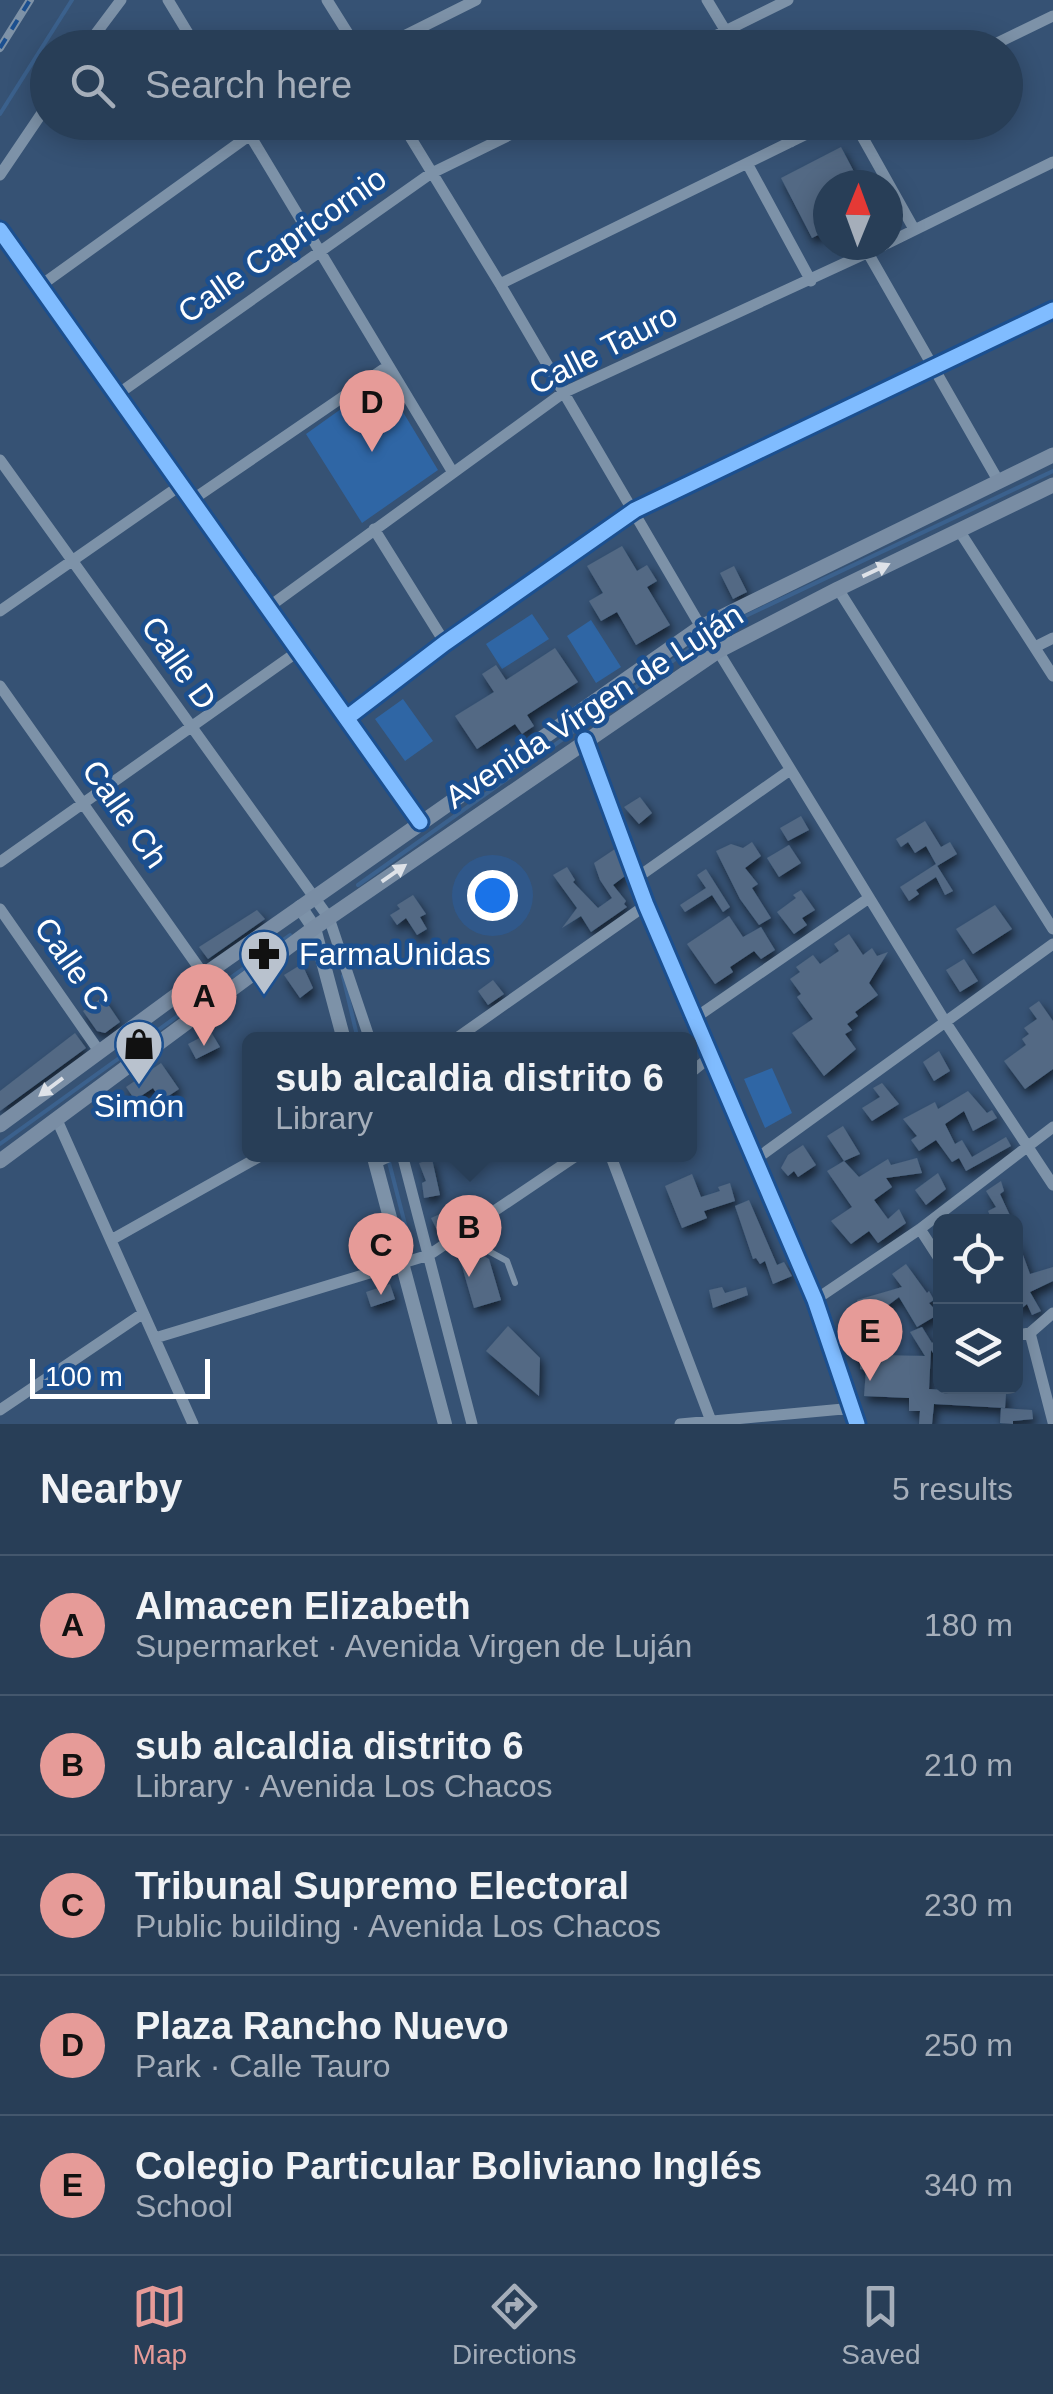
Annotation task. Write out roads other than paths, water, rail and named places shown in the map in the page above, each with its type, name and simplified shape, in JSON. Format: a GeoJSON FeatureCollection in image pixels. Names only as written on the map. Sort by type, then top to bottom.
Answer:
{"type":"FeatureCollection","features":[{"type":"Feature","properties":{"kind":"main road","name":"Avenida Virgen de Luján"},"geometry":{"type":"LineString","coordinates":[[0,1125],[204,975],[701,627],[1053,455]]}},
{"type":"Feature","properties":{"kind":"main road","name":"Avenida Virgen de Luján"},"geometry":{"type":"LineString","coordinates":[[0,1161],[314,928],[718,651],[838,588],[1053,485]]}},
{"type":"Feature","properties":{"kind":"street"},"geometry":{"type":"LineString","coordinates":[[99,30],[120,0]]}},
{"type":"Feature","properties":{"kind":"street"},"geometry":{"type":"LineString","coordinates":[[168,0],[186,30]]}},
{"type":"Feature","properties":{"kind":"street"},"geometry":{"type":"LineString","coordinates":[[327,0],[346,30]]}},
{"type":"Feature","properties":{"kind":"street"},"geometry":{"type":"LineString","coordinates":[[416,30],[476,0]]}},
{"type":"Feature","properties":{"kind":"street"},"geometry":{"type":"LineString","coordinates":[[707,0],[725,30]]}},
{"type":"Feature","properties":{"kind":"street"},"geometry":{"type":"LineString","coordinates":[[728,30],[788,0]]}},
{"type":"Feature","properties":{"kind":"street"},"geometry":{"type":"LineString","coordinates":[[1023,31],[1053,16]]}},
{"type":"Feature","properties":{"kind":"street"},"geometry":{"type":"LineString","coordinates":[[0,175],[30,131]]}},
{"type":"Feature","properties":{"kind":"street"},"geometry":{"type":"LineString","coordinates":[[40,286],[243,140]]}},
{"type":"Feature","properties":{"kind":"street"},"geometry":{"type":"LineString","coordinates":[[253,140],[452,471]]}},
{"type":"Feature","properties":{"kind":"street"},"geometry":{"type":"LineString","coordinates":[[410,140],[635,510],[701,627]]}},
{"type":"Feature","properties":{"kind":"street","name":"Calle Capricornio"},"geometry":{"type":"LineString","coordinates":[[118,394],[430,174],[499,140]]}},
{"type":"Feature","properties":{"kind":"street"},"geometry":{"type":"LineString","coordinates":[[500,284],[795,140]]}},
{"type":"Feature","properties":{"kind":"street"},"geometry":{"type":"LineString","coordinates":[[864,140],[914,229]]}},
{"type":"Feature","properties":{"kind":"street","name":"Calle Tauro"},"geometry":{"type":"LineString","coordinates":[[903,235],[1053,162]]}},
{"type":"Feature","properties":{"kind":"street"},"geometry":{"type":"LineString","coordinates":[[748,165],[811,281]]}},
{"type":"Feature","properties":{"kind":"street"},"geometry":{"type":"LineString","coordinates":[[0,230],[420,822]]}},
{"type":"Feature","properties":{"kind":"street","name":"Calle Tauro"},"geometry":{"type":"LineString","coordinates":[[270,606],[562,392],[855,260]]}},
{"type":"Feature","properties":{"kind":"street"},"geometry":{"type":"LineString","coordinates":[[872,260],[1000,482]]}},
{"type":"Feature","properties":{"kind":"street"},"geometry":{"type":"LineString","coordinates":[[348,716],[635,510],[1053,310]]}},
{"type":"Feature","properties":{"kind":"street"},"geometry":{"type":"LineString","coordinates":[[192,500],[388,366]]}},
{"type":"Feature","properties":{"kind":"street","name":"Calle D"},"geometry":{"type":"LineString","coordinates":[[0,460],[330,918],[367,1032]]}},
{"type":"Feature","properties":{"kind":"street"},"geometry":{"type":"LineString","coordinates":[[0,612],[181,486]]}},
{"type":"Feature","properties":{"kind":"street"},"geometry":{"type":"LineString","coordinates":[[374,530],[445,643]]}},
{"type":"Feature","properties":{"kind":"street"},"geometry":{"type":"LineString","coordinates":[[960,532],[1053,676]]}},
{"type":"Feature","properties":{"kind":"street"},"geometry":{"type":"LineString","coordinates":[[838,588],[1053,929]]}},
{"type":"Feature","properties":{"kind":"street"},"geometry":{"type":"LineString","coordinates":[[1035,647],[1053,638]]}},
{"type":"Feature","properties":{"kind":"street"},"geometry":{"type":"LineString","coordinates":[[0,862],[300,650]]}},
{"type":"Feature","properties":{"kind":"street"},"geometry":{"type":"LineString","coordinates":[[718,651],[946,1023],[1053,1186]]}},
{"type":"Feature","properties":{"kind":"street","name":"Calle Ch"},"geometry":{"type":"LineString","coordinates":[[0,686],[204,975]]}},
{"type":"Feature","properties":{"kind":"street"},"geometry":{"type":"LineString","coordinates":[[585,740],[646,905],[814,1300],[857,1424]]}},
{"type":"Feature","properties":{"kind":"street"},"geometry":{"type":"LineString","coordinates":[[638,877],[790,770]]}},
{"type":"Feature","properties":{"kind":"street"},"geometry":{"type":"LineString","coordinates":[[696,1018],[868,898]]}},
{"type":"Feature","properties":{"kind":"street"},"geometry":{"type":"LineString","coordinates":[[465,1032],[646,905]]}},
{"type":"Feature","properties":{"kind":"street"},"geometry":{"type":"LineString","coordinates":[[300,907],[314,928],[342,1032]]}},
{"type":"Feature","properties":{"kind":"street","name":"Calle C"},"geometry":{"type":"LineString","coordinates":[[0,908],[99,1051]]}},
{"type":"Feature","properties":{"kind":"street"},"geometry":{"type":"LineString","coordinates":[[756,1159],[1053,944]]}},
{"type":"Feature","properties":{"kind":"street"},"geometry":{"type":"LineString","coordinates":[[697,1068],[710,1058]]}},
{"type":"Feature","properties":{"kind":"street"},"geometry":{"type":"LineString","coordinates":[[57,1120],[193,1424]]}},
{"type":"Feature","properties":{"kind":"street"},"geometry":{"type":"LineString","coordinates":[[814,1300],[920,1229],[1053,1128]]}},
{"type":"Feature","properties":{"kind":"street"},"geometry":{"type":"LineString","coordinates":[[111,1240],[250,1162]]}},
{"type":"Feature","properties":{"kind":"street"},"geometry":{"type":"LineString","coordinates":[[381,1162],[401,1266],[445,1424]]}},
{"type":"Feature","properties":{"kind":"street"},"geometry":{"type":"LineString","coordinates":[[404,1162],[472,1424]]}},
{"type":"Feature","properties":{"kind":"street"},"geometry":{"type":"LineString","coordinates":[[154,1338],[428,1256],[567,1162]]}},
{"type":"Feature","properties":{"kind":"street"},"geometry":{"type":"LineString","coordinates":[[613,1162],[711,1421]]}},
{"type":"Feature","properties":{"kind":"street"},"geometry":{"type":"LineString","coordinates":[[920,1229],[933,1249]]}},
{"type":"Feature","properties":{"kind":"street"},"geometry":{"type":"LineString","coordinates":[[1023,1334],[1030,1333],[1053,1313]]}},
{"type":"Feature","properties":{"kind":"street"},"geometry":{"type":"LineString","coordinates":[[0,1410],[142,1314]]}},
{"type":"Feature","properties":{"kind":"street"},"geometry":{"type":"LineString","coordinates":[[1030,1333],[1053,1422]]}},
{"type":"Feature","properties":{"kind":"street"},"geometry":{"type":"LineString","coordinates":[[680,1424],[854,1408]]}},
{"type":"Feature","properties":{"kind":"lane"},"geometry":{"type":"LineString","coordinates":[[472,1226],[483,1248],[507,1261],[515,1283]]}},
{"type":"Feature","properties":{"kind":"waterway"},"geometry":{"type":"LineString","coordinates":[[53,30],[72,0]]}},
{"type":"Feature","properties":{"kind":"waterway"},"geometry":{"type":"LineString","coordinates":[[0,114],[30,66]]}},
{"type":"Feature","properties":{"kind":"waterway"},"geometry":{"type":"LineString","coordinates":[[358,885],[716,630],[1053,471]]}},
{"type":"Feature","properties":{"kind":"waterway"},"geometry":{"type":"LineString","coordinates":[[0,1144],[290,935]]}},
{"type":"Feature","properties":{"kind":"waterway"},"geometry":{"type":"LineString","coordinates":[[343,976],[356,1032]]}},
{"type":"Feature","properties":{"kind":"waterway"},"geometry":{"type":"LineString","coordinates":[[389,1162],[409,1240]]}},
{"type":"Feature","properties":{"kind":"railway"},"geometry":{"type":"LineString","coordinates":[[0,48],[30,0]]}},
{"type":"Feature","properties":{"kind":"place","name":"Plaza Rancho Nuevo"},"geometry":{"type":"Point","coordinates":[372,452]}},
{"type":"Feature","properties":{"kind":"place","name":"FarmaUnidas"},"geometry":{"type":"Point","coordinates":[264,996]}},
{"type":"Feature","properties":{"kind":"place","name":"Almacen Elizabeth"},"geometry":{"type":"Point","coordinates":[204,1046]}},
{"type":"Feature","properties":{"kind":"place","name":"Simón"},"geometry":{"type":"Point","coordinates":[139,1086]}},
{"type":"Feature","properties":{"kind":"place","name":"sub alcaldia distrito 6"},"geometry":{"type":"Point","coordinates":[469,1277]}},
{"type":"Feature","properties":{"kind":"place","name":"Tribunal Supremo Electoral"},"geometry":{"type":"Point","coordinates":[381,1295]}},
{"type":"Feature","properties":{"kind":"place","name":"Colegio Particular Boliviano Inglés"},"geometry":{"type":"Point","coordinates":[870,1381]}}]}
